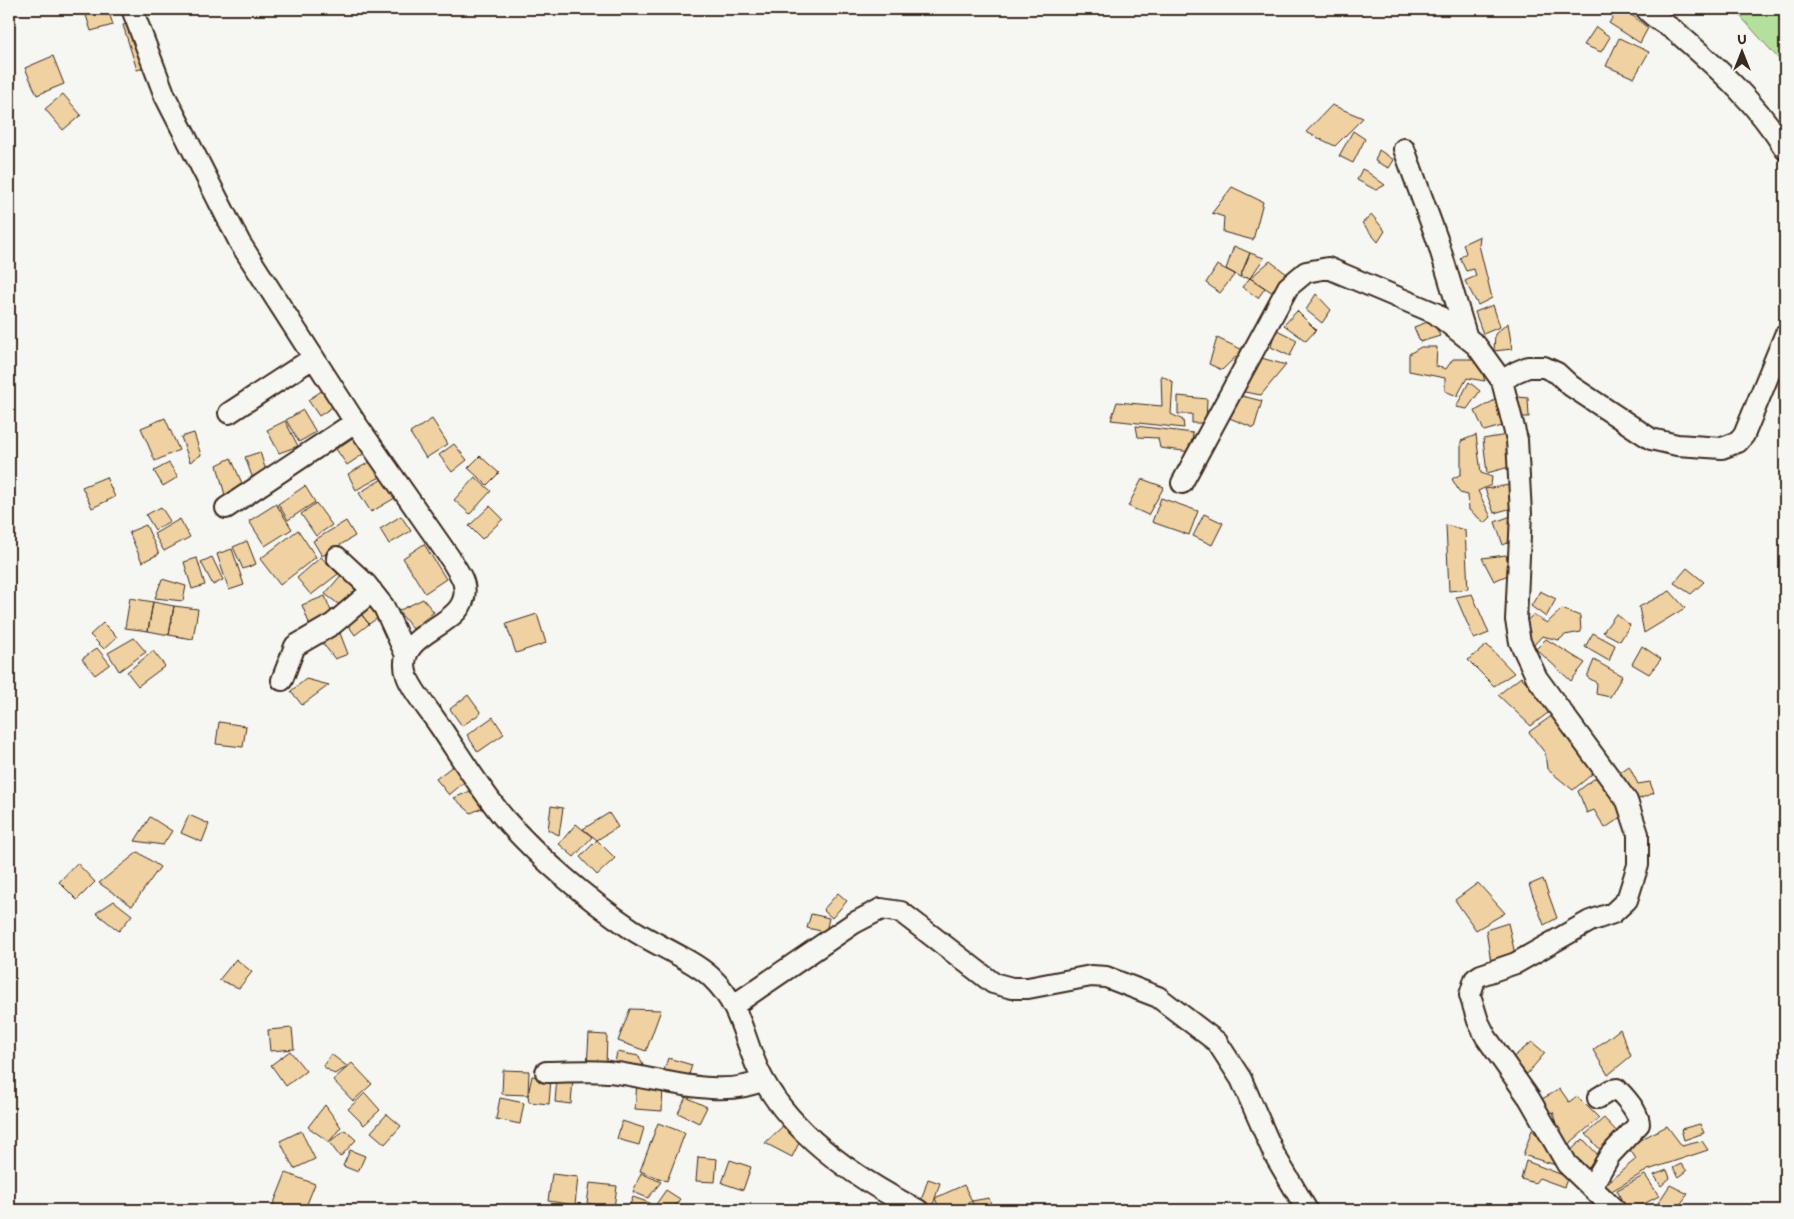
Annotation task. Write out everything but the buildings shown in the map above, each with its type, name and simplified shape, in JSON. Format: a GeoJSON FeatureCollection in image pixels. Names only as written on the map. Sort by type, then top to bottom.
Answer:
{"type":"FeatureCollection","features":[{"type":"Feature","properties":{"kind":"street"},"geometry":{"type":"LineString","coordinates":[[132,9],[165,96],[187,143],[240,243],[355,422],[452,561],[464,583],[466,597],[459,610],[411,645],[406,655]]}},
{"type":"Feature","properties":{"kind":"street"},"geometry":{"type":"LineString","coordinates":[[1646,9],[1652,16],[1676,31],[1723,73],[1767,120],[1785,149]]}},
{"type":"Feature","properties":{"kind":"street"},"geometry":{"type":"LineString","coordinates":[[1404,149],[1437,240],[1467,338]]}},
{"type":"Feature","properties":{"kind":"street"},"geometry":{"type":"LineString","coordinates":[[1182,483],[1288,287],[1306,272],[1328,268],[1435,313],[1476,345],[1502,381],[1517,440],[1521,514],[1516,620],[1520,642],[1537,678],[1627,801],[1638,834],[1638,865],[1627,900],[1613,913],[1590,921],[1516,963],[1481,975],[1475,979],[1470,995],[1478,1021],[1486,1037],[1529,1098],[1567,1164],[1592,1186],[1614,1210]]}},
{"type":"Feature","properties":{"kind":"street"},"geometry":{"type":"LineString","coordinates":[[1502,381],[1528,367],[1544,367],[1557,373],[1571,386],[1651,438],[1676,445],[1722,448],[1738,442],[1744,436],[1785,335]]}},
{"type":"Feature","properties":{"kind":"street"},"geometry":{"type":"LineString","coordinates":[[229,413],[313,358]]}},
{"type":"Feature","properties":{"kind":"street"},"geometry":{"type":"LineString","coordinates":[[226,508],[355,422]]}},
{"type":"Feature","properties":{"kind":"street"},"geometry":{"type":"LineString","coordinates":[[337,557],[372,591],[384,607],[406,655],[408,676],[461,758],[504,817],[543,860],[630,928],[710,976],[734,1005],[763,1080],[792,1120],[843,1166],[918,1210]]}},
{"type":"Feature","properties":{"kind":"street"},"geometry":{"type":"LineString","coordinates":[[282,680],[295,646],[332,624],[372,591]]}},
{"type":"Feature","properties":{"kind":"street"},"geometry":{"type":"LineString","coordinates":[[734,1005],[854,923],[881,909],[901,912],[993,983],[1012,988],[1028,988],[1091,976],[1106,977],[1158,997],[1217,1042],[1241,1079],[1274,1154],[1307,1210]]}},
{"type":"Feature","properties":{"kind":"street"},"geometry":{"type":"LineString","coordinates":[[546,1072],[607,1072],[706,1087],[749,1087],[763,1080]]}},
{"type":"Feature","properties":{"kind":"street"},"geometry":{"type":"LineString","coordinates":[[1592,1186],[1610,1155],[1639,1124],[1629,1104],[1616,1090],[1611,1090],[1598,1098]]}},
{"type":"Feature","properties":{"kind":"green space"},"geometry":{"type":"Polygon","coordinates":[[[1734,9],[1785,9],[1785,66],[1734,9]]]}}]}
